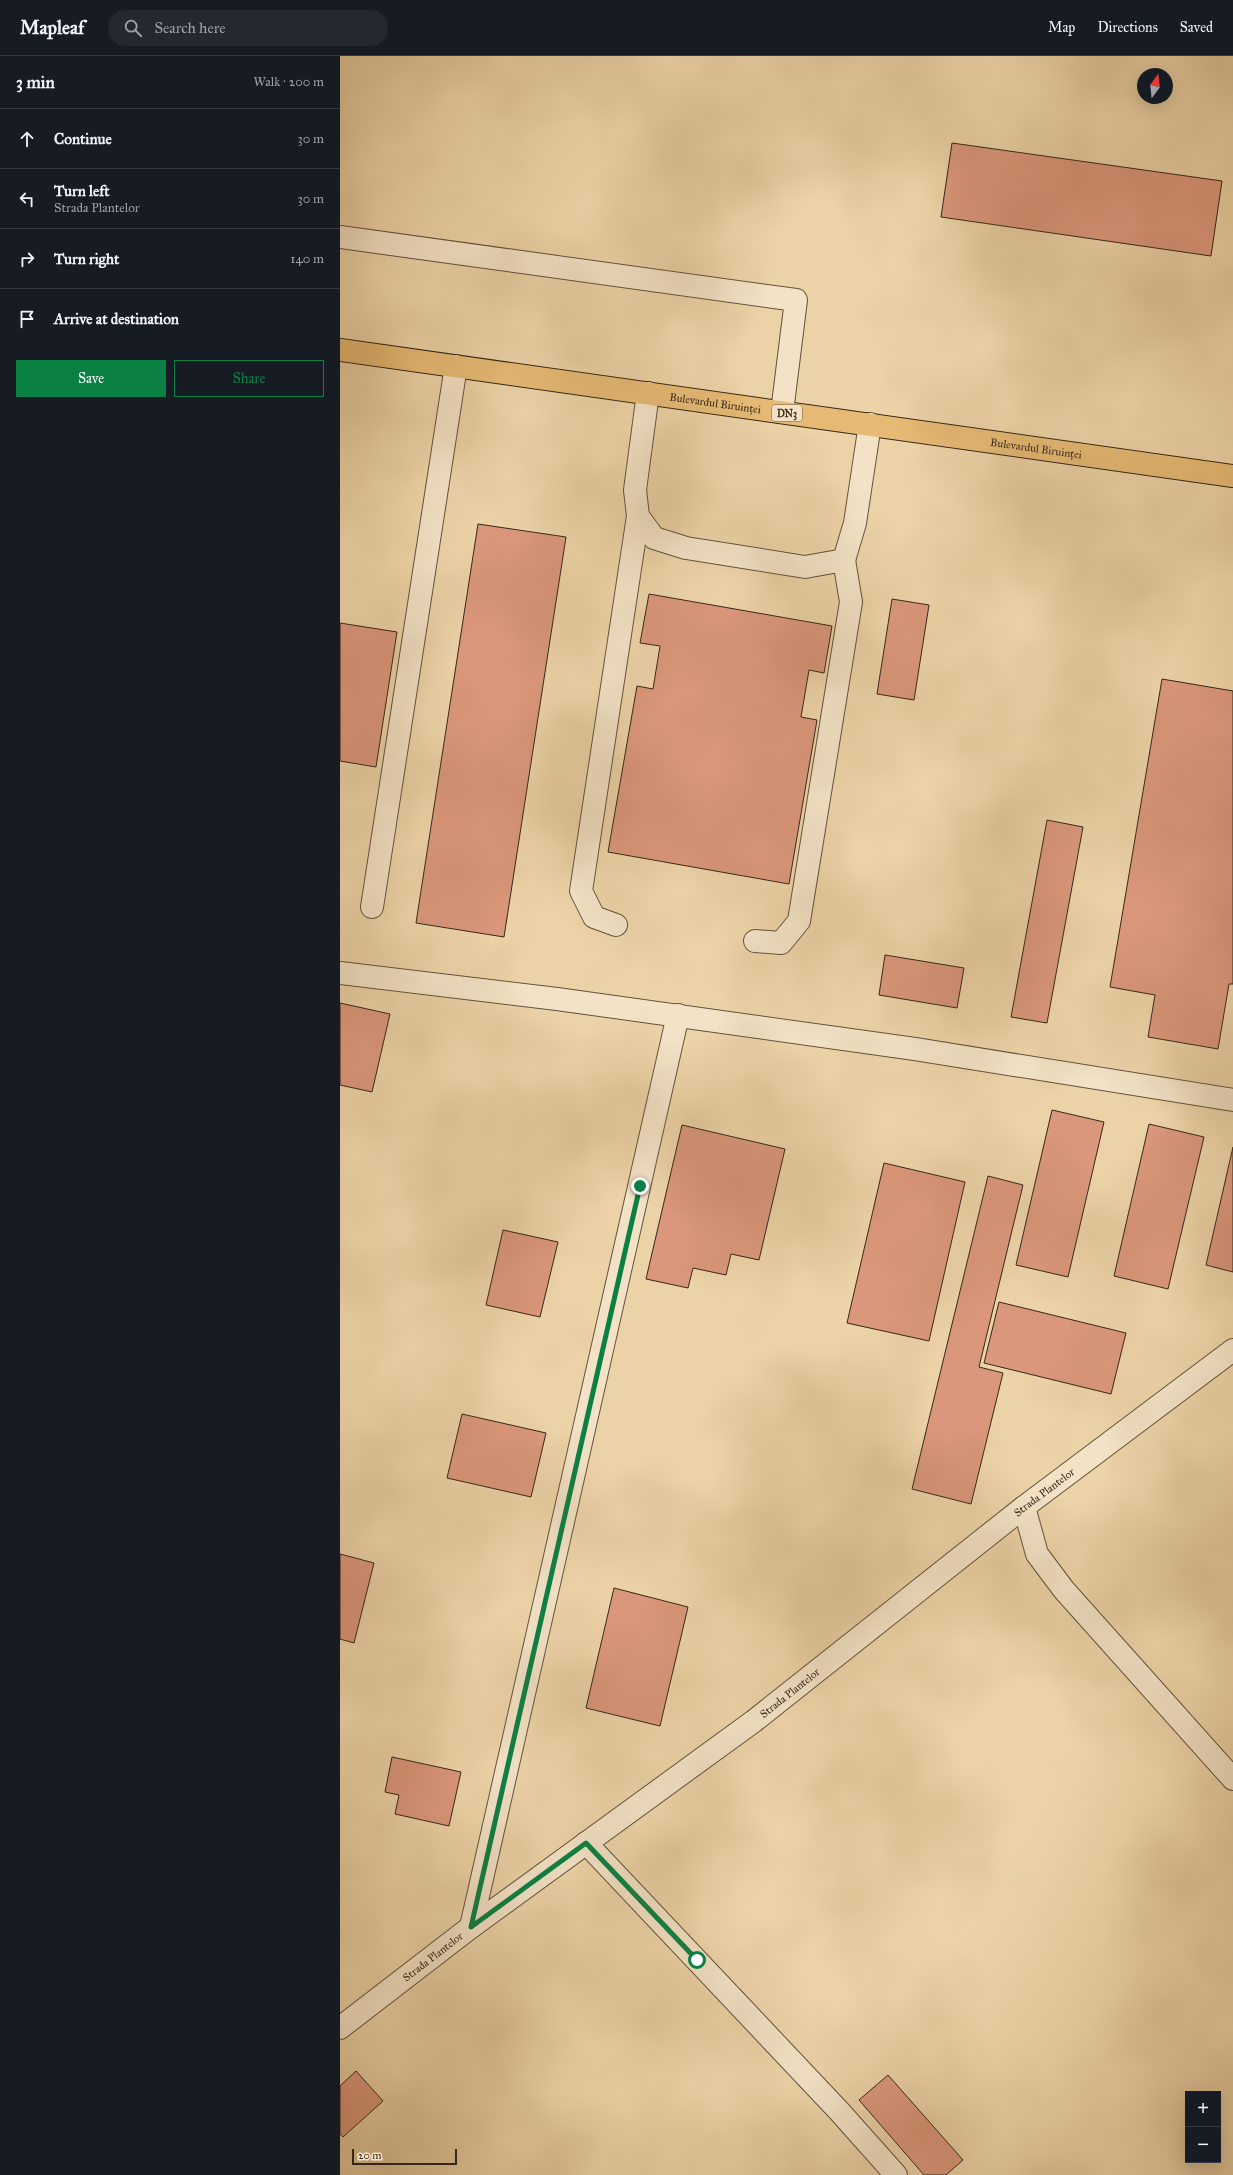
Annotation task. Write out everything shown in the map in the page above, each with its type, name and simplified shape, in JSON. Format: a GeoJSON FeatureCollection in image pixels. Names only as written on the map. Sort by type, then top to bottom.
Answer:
{"type":"FeatureCollection","features":[{"type":"Feature","properties":{"kind":"main road","name":"Bulevardul Biruinței"},"geometry":{"type":"LineString","coordinates":[[340,350],[1233,476]]}},
{"type":"Feature","properties":{"kind":"street"},"geometry":{"type":"LineString","coordinates":[[340,237],[796,300],[782,412]]}},
{"type":"Feature","properties":{"kind":"street"},"geometry":{"type":"LineString","coordinates":[[372,907],[456,366]]}},
{"type":"Feature","properties":{"kind":"street"},"geometry":{"type":"LineString","coordinates":[[616,925],[594,917],[581,891],[638,516],[635,490],[648,393]]}},
{"type":"Feature","properties":{"kind":"street"},"geometry":{"type":"LineString","coordinates":[[755,941],[781,943],[799,921],[851,602],[844,560],[855,523],[870,424]]}},
{"type":"Feature","properties":{"kind":"street"},"geometry":{"type":"LineString","coordinates":[[638,516],[654,538],[686,548],[805,567],[844,560]]}},
{"type":"Feature","properties":{"kind":"street"},"geometry":{"type":"LineString","coordinates":[[340,973],[678,1015],[915,1048],[1233,1100]]}},
{"type":"Feature","properties":{"kind":"street"},"geometry":{"type":"LineString","coordinates":[[471,1927],[678,1015]]}},
{"type":"Feature","properties":{"kind":"street","name":"Strada Plantelor"},"geometry":{"type":"LineString","coordinates":[[340,2028],[471,1927],[754,1721],[1024,1508],[1233,1350]]}},
{"type":"Feature","properties":{"kind":"street"},"geometry":{"type":"LineString","coordinates":[[1024,1508],[1037,1554],[1064,1590],[1233,1779]]}},
{"type":"Feature","properties":{"kind":"street"},"geometry":{"type":"LineString","coordinates":[[586,1843],[834,2105],[896,2175]]}},
{"type":"Feature","properties":{"kind":"building"},"geometry":{"type":"Polygon","coordinates":[[[952,143],[1222,181],[1211,256],[941,217],[952,143]]]}},
{"type":"Feature","properties":{"kind":"building"},"geometry":{"type":"Polygon","coordinates":[[[478,524],[566,537],[504,937],[416,923],[478,524]]]}},
{"type":"Feature","properties":{"kind":"building"},"geometry":{"type":"Polygon","coordinates":[[[649,594],[832,626],[824,673],[809,670],[801,717],[817,720],[789,884],[608,852],[637,686],[653,689],[660,646],[640,643],[649,594]]]}},
{"type":"Feature","properties":{"kind":"building"},"geometry":{"type":"Polygon","coordinates":[[[892,599],[929,605],[914,700],[877,694],[892,599]]]}},
{"type":"Feature","properties":{"kind":"building"},"geometry":{"type":"Polygon","coordinates":[[[340,623],[397,632],[376,767],[340,761],[340,623]]]}},
{"type":"Feature","properties":{"kind":"building"},"geometry":{"type":"Polygon","coordinates":[[[1162,679],[1233,691],[1233,984],[1229,984],[1218,1049],[1148,1037],[1155,995],[1110,987],[1162,679]]]}},
{"type":"Feature","properties":{"kind":"building"},"geometry":{"type":"Polygon","coordinates":[[[1047,820],[1083,827],[1047,1023],[1011,1017],[1047,820]]]}},
{"type":"Feature","properties":{"kind":"building"},"geometry":{"type":"Polygon","coordinates":[[[885,955],[964,968],[957,1008],[879,995],[885,955]]]}},
{"type":"Feature","properties":{"kind":"building"},"geometry":{"type":"Polygon","coordinates":[[[340,1003],[390,1014],[372,1092],[340,1085],[340,1003]]]}},
{"type":"Feature","properties":{"kind":"building"},"geometry":{"type":"Polygon","coordinates":[[[1052,1110],[1104,1122],[1068,1277],[1016,1265],[1052,1110]]]}},
{"type":"Feature","properties":{"kind":"building"},"geometry":{"type":"Polygon","coordinates":[[[1149,1124],[1204,1137],[1168,1289],[1114,1276],[1149,1124]]]}},
{"type":"Feature","properties":{"kind":"building"},"geometry":{"type":"Polygon","coordinates":[[[682,1125],[785,1149],[759,1260],[731,1254],[726,1275],[693,1268],[688,1288],[646,1279],[682,1125]]]}},
{"type":"Feature","properties":{"kind":"building"},"geometry":{"type":"Polygon","coordinates":[[[1233,1147],[1233,1272],[1206,1265],[1233,1147]]]}},
{"type":"Feature","properties":{"kind":"building"},"geometry":{"type":"Polygon","coordinates":[[[884,1163],[965,1182],[929,1341],[847,1323],[884,1163]]]}},
{"type":"Feature","properties":{"kind":"building"},"geometry":{"type":"Polygon","coordinates":[[[988,1176],[1023,1185],[979,1367],[1003,1373],[971,1504],[912,1489],[988,1176]]]}},
{"type":"Feature","properties":{"kind":"building"},"geometry":{"type":"Polygon","coordinates":[[[503,1230],[558,1242],[540,1317],[486,1305],[503,1230]]]}},
{"type":"Feature","properties":{"kind":"building"},"geometry":{"type":"Polygon","coordinates":[[[999,1302],[1126,1333],[1111,1394],[984,1363],[999,1302]]]}},
{"type":"Feature","properties":{"kind":"building"},"geometry":{"type":"Polygon","coordinates":[[[462,1414],[546,1433],[531,1497],[447,1478],[462,1414]]]}},
{"type":"Feature","properties":{"kind":"building"},"geometry":{"type":"Polygon","coordinates":[[[340,1554],[374,1563],[354,1643],[340,1639],[340,1554]]]}},
{"type":"Feature","properties":{"kind":"building"},"geometry":{"type":"Polygon","coordinates":[[[614,1588],[688,1607],[660,1726],[586,1708],[614,1588]]]}},
{"type":"Feature","properties":{"kind":"building"},"geometry":{"type":"Polygon","coordinates":[[[392,1757],[461,1772],[449,1826],[395,1814],[399,1795],[385,1792],[392,1757]]]}},
{"type":"Feature","properties":{"kind":"building"},"geometry":{"type":"Polygon","coordinates":[[[356,2071],[383,2101],[343,2137],[340,2134],[340,2086],[356,2071]]]}},
{"type":"Feature","properties":{"kind":"building"},"geometry":{"type":"Polygon","coordinates":[[[888,2075],[963,2160],[946,2175],[924,2175],[859,2100],[888,2075]]]}},
{"type":"Feature","properties":{"kind":"route"},"geometry":{"type":"LineString","coordinates":[[640,1186],[471,1927],[586,1843],[697,1960]]}}]}
